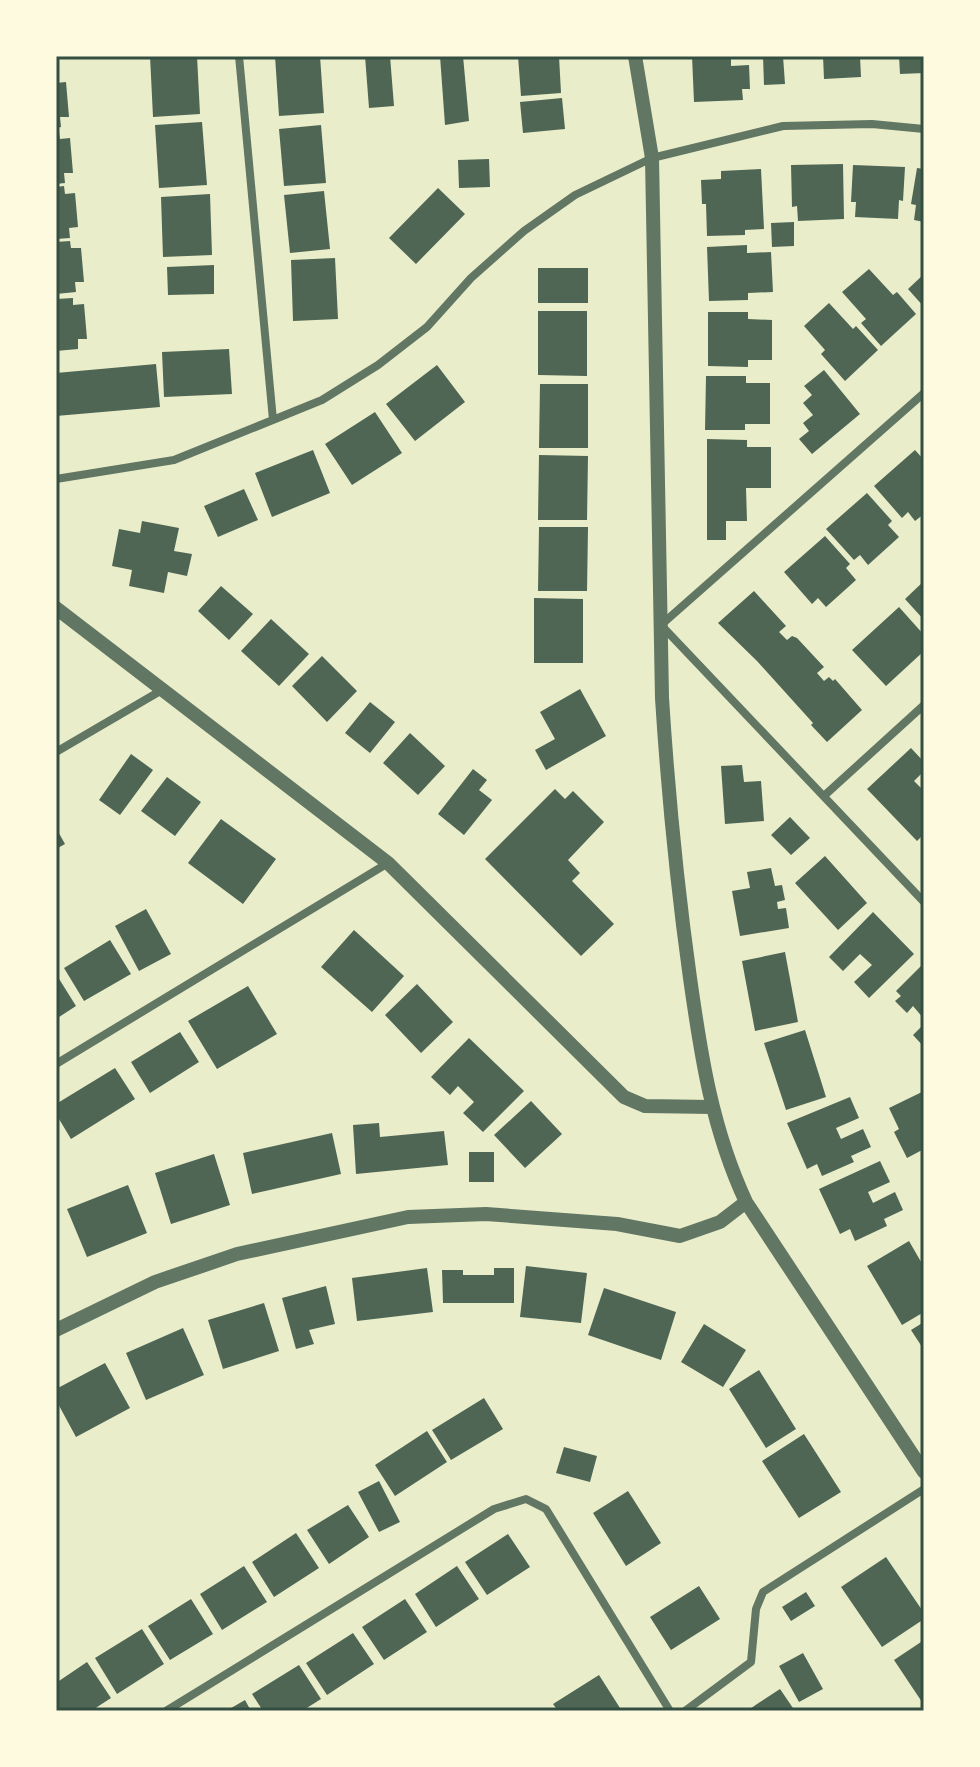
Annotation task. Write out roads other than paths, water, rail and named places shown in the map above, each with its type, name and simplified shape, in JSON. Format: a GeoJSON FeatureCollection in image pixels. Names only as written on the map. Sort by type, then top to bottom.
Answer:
{"type":"FeatureCollection","features":[{"type":"Feature","properties":{"kind":"street"},"geometry":{"type":"LineString","coordinates":[[239,56],[273,420]]}},
{"type":"Feature","properties":{"kind":"street"},"geometry":{"type":"LineString","coordinates":[[635,56],[652,158],[662,698],[676,882],[698,1036],[712,1107],[728,1163],[746,1202],[924,1472]]}},
{"type":"Feature","properties":{"kind":"street"},"geometry":{"type":"LineString","coordinates":[[56,479],[174,460],[322,400],[378,365],[427,327],[471,278],[524,231],[575,195],[652,158],[783,126],[872,124],[924,129]]}},
{"type":"Feature","properties":{"kind":"street"},"geometry":{"type":"LineString","coordinates":[[661,625],[924,393]]}},
{"type":"Feature","properties":{"kind":"street"},"geometry":{"type":"LineString","coordinates":[[56,608],[388,863],[624,1097],[645,1106],[712,1107]]}},
{"type":"Feature","properties":{"kind":"street"},"geometry":{"type":"LineString","coordinates":[[661,625],[924,902]]}},
{"type":"Feature","properties":{"kind":"street"},"geometry":{"type":"LineString","coordinates":[[56,752],[162,690]]}},
{"type":"Feature","properties":{"kind":"street"},"geometry":{"type":"LineString","coordinates":[[825,795],[924,705]]}},
{"type":"Feature","properties":{"kind":"street"},"geometry":{"type":"LineString","coordinates":[[56,1064],[388,863]]}},
{"type":"Feature","properties":{"kind":"street"},"geometry":{"type":"LineString","coordinates":[[56,1330],[155,1282],[237,1254],[408,1217],[515,1216],[617,1224],[680,1236],[720,1222],[746,1202]]}},
{"type":"Feature","properties":{"kind":"street"},"geometry":{"type":"LineString","coordinates":[[685,1711],[751,1662],[756,1609],[763,1592],[924,1489]]}},
{"type":"Feature","properties":{"kind":"street"},"geometry":{"type":"LineString","coordinates":[[166,1711],[494,1509],[526,1499],[546,1509],[670,1711]]}}]}
